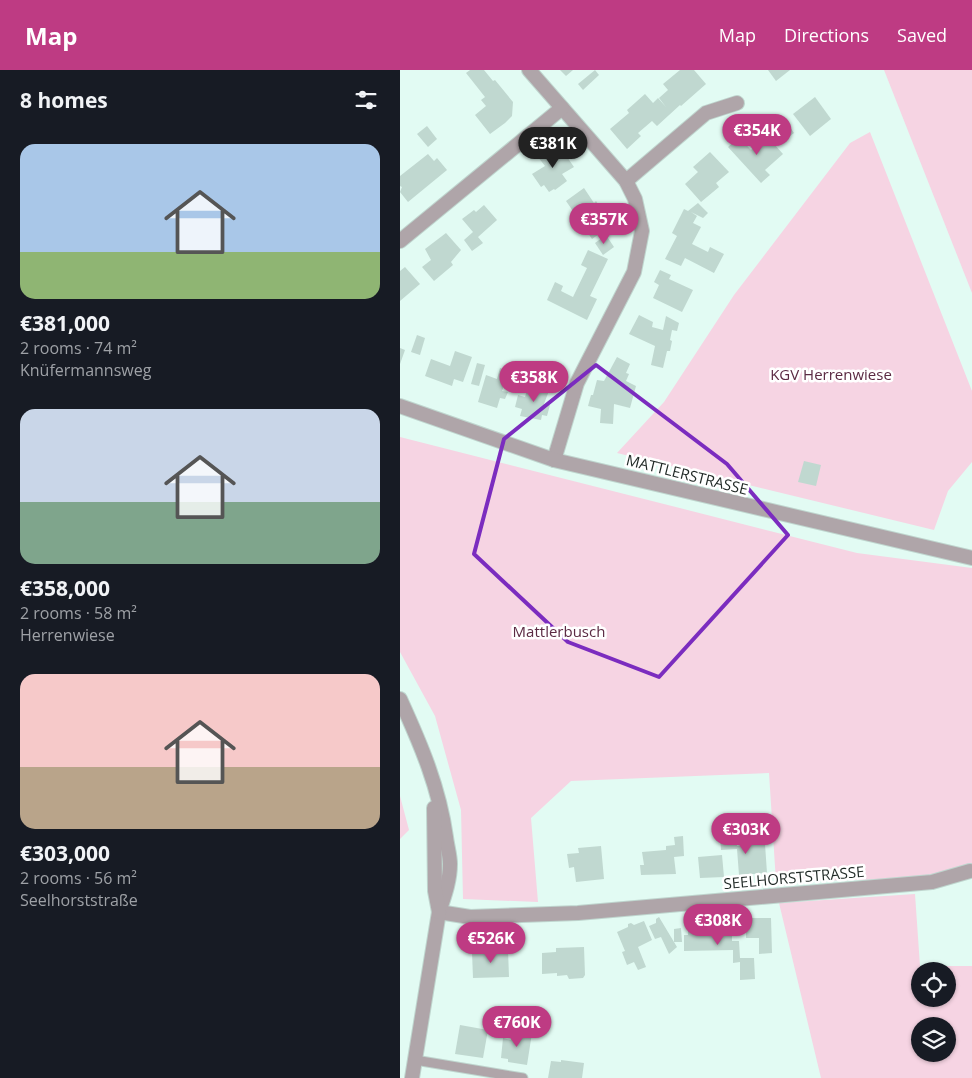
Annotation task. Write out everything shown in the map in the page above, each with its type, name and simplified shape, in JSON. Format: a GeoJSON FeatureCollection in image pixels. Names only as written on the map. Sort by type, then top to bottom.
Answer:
{"type":"FeatureCollection","features":[{"type":"Feature","properties":{"kind":"street"},"geometry":{"type":"LineString","coordinates":[[529,70],[626,181],[635,199],[642,230],[634,272],[577,383],[554,460]]}},
{"type":"Feature","properties":{"kind":"street"},"geometry":{"type":"LineString","coordinates":[[626,181],[706,113],[737,104]]}},
{"type":"Feature","properties":{"kind":"street"},"geometry":{"type":"LineString","coordinates":[[400,241],[562,108]]}},
{"type":"Feature","properties":{"kind":"street","name":"MATTLERSTRASSE"},"geometry":{"type":"LineString","coordinates":[[400,406],[554,460],[972,558]]}},
{"type":"Feature","properties":{"kind":"street"},"geometry":{"type":"LineString","coordinates":[[400,699],[417,735],[434,779],[450,864],[447,891],[439,912],[412,1078]]}},
{"type":"Feature","properties":{"kind":"street","name":"SEELHORSTSTRASSE"},"geometry":{"type":"LineString","coordinates":[[439,912],[470,917],[578,913],[932,882],[970,871]]}},
{"type":"Feature","properties":{"kind":"lane"},"geometry":{"type":"LineString","coordinates":[[415,1060],[523,1078]]}},
{"type":"Feature","properties":{"kind":"highlighted area"},"geometry":{"type":"Polygon","coordinates":[[[596,365],[727,464],[788,535],[659,677],[568,642],[474,554],[504,439],[596,365]]]}},
{"type":"Feature","properties":{"kind":"green space"},"geometry":{"type":"Polygon","coordinates":[[[884,70],[972,70],[972,293],[884,70]]]}},
{"type":"Feature","properties":{"kind":"green space","name":"KGV Herrenwiese"},"geometry":{"type":"Polygon","coordinates":[[[870,132],[972,391],[972,462],[948,491],[934,530],[617,453],[664,402],[734,295],[850,143],[870,132]]]}},
{"type":"Feature","properties":{"kind":"green space","name":"Mattlerbusch"},"geometry":{"type":"Polygon","coordinates":[[[400,437],[857,553],[972,568],[972,868],[930,878],[776,882],[769,773],[571,781],[531,818],[538,902],[463,899],[461,810],[435,716],[400,652],[400,437]]]}},
{"type":"Feature","properties":{"kind":"green space"},"geometry":{"type":"Polygon","coordinates":[[[400,796],[409,830],[400,839],[400,796]]]}},
{"type":"Feature","properties":{"kind":"green space"},"geometry":{"type":"Polygon","coordinates":[[[915,894],[920,962],[911,962],[911,1007],[956,1007],[956,966],[972,966],[972,1078],[821,1078],[779,903],[915,894]]]}},
{"type":"Feature","properties":{"kind":"building"},"geometry":{"type":"Polygon","coordinates":[[[470,70],[484,70],[513,102],[512,116],[490,134],[475,115],[486,106],[481,100],[485,97],[466,73],[470,70]]]}},
{"type":"Feature","properties":{"kind":"building"},"geometry":{"type":"Polygon","coordinates":[[[560,70],[573,70],[566,76],[560,70]]]}},
{"type":"Feature","properties":{"kind":"building"},"geometry":{"type":"Polygon","coordinates":[[[595,70],[599,75],[583,90],[578,84],[595,70]]]}},
{"type":"Feature","properties":{"kind":"building"},"geometry":{"type":"Polygon","coordinates":[[[680,70],[694,70],[706,84],[657,126],[652,121],[638,133],[641,136],[627,149],[610,129],[629,113],[627,110],[645,94],[653,103],[658,98],[666,107],[659,98],[668,90],[663,84],[680,70]]]}},
{"type":"Feature","properties":{"kind":"building"},"geometry":{"type":"Polygon","coordinates":[[[768,70],[790,70],[776,81],[768,70]]]}},
{"type":"Feature","properties":{"kind":"building"},"geometry":{"type":"Polygon","coordinates":[[[815,97],[831,119],[810,136],[793,114],[815,97]]]}},
{"type":"Feature","properties":{"kind":"building"},"geometry":{"type":"Polygon","coordinates":[[[785,120],[794,133],[782,142],[772,130],[785,120]]]}},
{"type":"Feature","properties":{"kind":"building"},"geometry":{"type":"Polygon","coordinates":[[[427,126],[437,139],[428,147],[417,134],[427,126]]]}},
{"type":"Feature","properties":{"kind":"building"},"geometry":{"type":"Polygon","coordinates":[[[766,135],[783,154],[765,170],[770,175],[761,183],[728,147],[739,137],[751,150],[766,135]]]}},
{"type":"Feature","properties":{"kind":"building"},"geometry":{"type":"Polygon","coordinates":[[[558,144],[574,167],[562,174],[567,181],[549,192],[544,185],[541,187],[532,174],[545,166],[538,157],[558,144]]]}},
{"type":"Feature","properties":{"kind":"building"},"geometry":{"type":"Polygon","coordinates":[[[710,152],[729,172],[716,183],[719,187],[701,202],[685,184],[698,172],[693,167],[710,152]]]}},
{"type":"Feature","properties":{"kind":"building"},"geometry":{"type":"Polygon","coordinates":[[[428,154],[434,161],[437,158],[447,170],[408,202],[400,192],[402,187],[400,186],[400,176],[428,154]]]}},
{"type":"Feature","properties":{"kind":"building"},"geometry":{"type":"Polygon","coordinates":[[[584,188],[594,203],[596,201],[612,225],[592,239],[566,201],[584,188]]]}},
{"type":"Feature","properties":{"kind":"building"},"geometry":{"type":"Polygon","coordinates":[[[698,203],[708,213],[703,218],[691,212],[697,216],[693,223],[701,227],[692,244],[708,252],[710,247],[724,254],[714,273],[685,258],[681,266],[665,259],[677,236],[672,233],[684,209],[688,211],[698,203]]]}},
{"type":"Feature","properties":{"kind":"building"},"geometry":{"type":"Polygon","coordinates":[[[484,205],[497,220],[478,237],[483,243],[472,251],[464,240],[473,232],[462,219],[474,210],[476,212],[484,205]]]}},
{"type":"Feature","properties":{"kind":"building"},"geometry":{"type":"Polygon","coordinates":[[[446,233],[461,250],[451,262],[453,265],[434,281],[422,267],[431,260],[425,249],[446,233]]]}},
{"type":"Feature","properties":{"kind":"building"},"geometry":{"type":"Polygon","coordinates":[[[606,235],[614,247],[603,255],[595,243],[606,235]]]}},
{"type":"Feature","properties":{"kind":"building"},"geometry":{"type":"Polygon","coordinates":[[[588,250],[608,259],[590,296],[597,299],[587,320],[547,300],[555,282],[563,286],[561,291],[573,297],[587,268],[581,265],[588,250]]]}},
{"type":"Feature","properties":{"kind":"building"},"geometry":{"type":"Polygon","coordinates":[[[405,267],[420,284],[400,301],[400,271],[405,267]]]}},
{"type":"Feature","properties":{"kind":"building"},"geometry":{"type":"Polygon","coordinates":[[[660,270],[671,275],[669,279],[693,290],[682,312],[653,298],[659,285],[654,282],[660,270]]]}},
{"type":"Feature","properties":{"kind":"building"},"geometry":{"type":"Polygon","coordinates":[[[639,315],[653,322],[652,327],[663,330],[666,316],[679,323],[677,331],[672,330],[670,351],[667,351],[663,368],[651,365],[655,346],[629,334],[639,315]]]}},
{"type":"Feature","properties":{"kind":"building"},"geometry":{"type":"Polygon","coordinates":[[[417,335],[425,338],[420,355],[411,352],[417,335]]]}},
{"type":"Feature","properties":{"kind":"building"},"geometry":{"type":"Polygon","coordinates":[[[400,348],[405,350],[400,364],[400,348]]]}},
{"type":"Feature","properties":{"kind":"building"},"geometry":{"type":"Polygon","coordinates":[[[455,351],[472,357],[463,382],[454,379],[452,386],[425,376],[431,359],[450,366],[455,351]]]}},
{"type":"Feature","properties":{"kind":"building"},"geometry":{"type":"Polygon","coordinates":[[[617,357],[630,364],[626,373],[629,374],[626,381],[636,386],[630,408],[614,404],[613,424],[600,423],[601,409],[588,406],[597,380],[604,381],[617,357]]]}},
{"type":"Feature","properties":{"kind":"building"},"geometry":{"type":"Polygon","coordinates":[[[477,363],[485,365],[479,386],[471,384],[477,363]]]}},
{"type":"Feature","properties":{"kind":"building"},"geometry":{"type":"Polygon","coordinates":[[[500,368],[514,372],[510,385],[505,383],[502,391],[508,392],[505,399],[500,398],[497,408],[478,402],[486,375],[497,379],[500,368]]]}},
{"type":"Feature","properties":{"kind":"building"},"geometry":{"type":"Polygon","coordinates":[[[528,386],[541,390],[542,386],[550,388],[544,404],[550,405],[547,416],[542,415],[541,420],[520,416],[522,409],[515,407],[518,395],[525,397],[528,386]]]}},
{"type":"Feature","properties":{"kind":"building"},"geometry":{"type":"Polygon","coordinates":[[[804,461],[821,465],[816,486],[798,482],[804,461]]]}},
{"type":"Feature","properties":{"kind":"building"},"geometry":{"type":"Polygon","coordinates":[[[736,830],[737,846],[765,844],[767,873],[739,875],[737,849],[721,850],[720,836],[729,835],[728,831],[736,830]]]}},
{"type":"Feature","properties":{"kind":"building"},"geometry":{"type":"Polygon","coordinates":[[[683,836],[684,856],[674,857],[676,874],[641,875],[640,865],[644,865],[642,852],[666,850],[666,846],[675,845],[674,837],[683,836]]]}},
{"type":"Feature","properties":{"kind":"building"},"geometry":{"type":"Polygon","coordinates":[[[601,846],[604,879],[576,882],[574,867],[569,868],[567,854],[579,853],[578,848],[601,846]]]}},
{"type":"Feature","properties":{"kind":"building"},"geometry":{"type":"Polygon","coordinates":[[[722,855],[724,877],[700,878],[698,857],[722,855]]]}},
{"type":"Feature","properties":{"kind":"building"},"geometry":{"type":"Polygon","coordinates":[[[659,917],[677,947],[669,954],[661,937],[655,939],[649,926],[656,923],[656,919],[659,917]]]}},
{"type":"Feature","properties":{"kind":"building"},"geometry":{"type":"Polygon","coordinates":[[[746,918],[771,918],[772,953],[759,954],[759,938],[746,938],[746,918]]]}},
{"type":"Feature","properties":{"kind":"building"},"geometry":{"type":"Polygon","coordinates":[[[644,921],[652,940],[638,947],[646,967],[638,970],[634,962],[627,965],[622,952],[625,951],[617,932],[628,927],[628,924],[634,925],[644,921]]]}},
{"type":"Feature","properties":{"kind":"building"},"geometry":{"type":"Polygon","coordinates":[[[691,925],[708,927],[728,926],[728,934],[732,934],[732,941],[739,941],[740,958],[754,958],[755,979],[740,980],[740,962],[733,963],[733,950],[684,951],[684,935],[688,935],[688,927],[691,927],[691,925]]]}},
{"type":"Feature","properties":{"kind":"building"},"geometry":{"type":"Polygon","coordinates":[[[681,928],[682,942],[674,942],[674,929],[681,928]]]}},
{"type":"Feature","properties":{"kind":"building"},"geometry":{"type":"Polygon","coordinates":[[[584,947],[585,975],[583,978],[569,979],[567,975],[557,976],[557,973],[542,974],[542,953],[556,952],[556,948],[584,947]]]}},
{"type":"Feature","properties":{"kind":"building"},"geometry":{"type":"Polygon","coordinates":[[[508,950],[509,977],[473,978],[472,952],[508,950]]]}},
{"type":"Feature","properties":{"kind":"building"},"geometry":{"type":"Polygon","coordinates":[[[460,1025],[488,1030],[483,1058],[455,1054],[460,1025]]]}},
{"type":"Feature","properties":{"kind":"building"},"geometry":{"type":"Polygon","coordinates":[[[513,1030],[532,1033],[527,1065],[508,1062],[508,1059],[501,1058],[503,1038],[511,1040],[513,1030]]]}},
{"type":"Feature","properties":{"kind":"building"},"geometry":{"type":"Polygon","coordinates":[[[561,1060],[584,1063],[582,1078],[548,1078],[551,1061],[561,1062],[561,1060]]]}}]}
